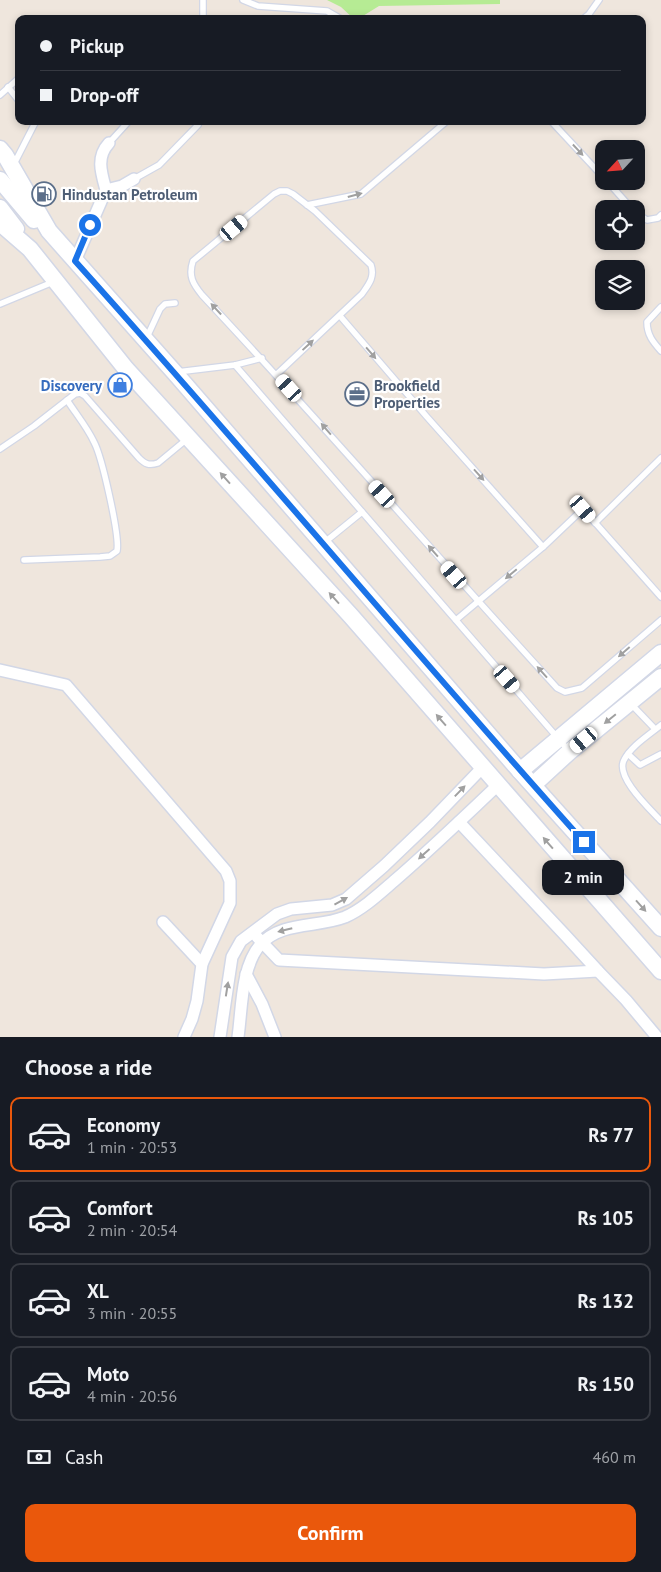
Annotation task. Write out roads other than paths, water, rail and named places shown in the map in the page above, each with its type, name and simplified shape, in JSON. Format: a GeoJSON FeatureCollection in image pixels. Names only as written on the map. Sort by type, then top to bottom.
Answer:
{"type":"FeatureCollection","features":[{"type":"Feature","properties":{"kind":"main road"},"geometry":{"type":"LineString","coordinates":[[0,149],[50,231],[75,261],[175,373],[520,771],[661,928]]}},
{"type":"Feature","properties":{"kind":"main road"},"geometry":{"type":"LineString","coordinates":[[0,180],[36,223],[50,231]]}},
{"type":"Feature","properties":{"kind":"main road"},"geometry":{"type":"LineString","coordinates":[[0,208],[55,281],[126,369],[351,616],[661,972]]}},
{"type":"Feature","properties":{"kind":"main road"},"geometry":{"type":"LineString","coordinates":[[0,224],[30,249]]}},
{"type":"Feature","properties":{"kind":"main road"},"geometry":{"type":"LineString","coordinates":[[520,771],[661,653]]}},
{"type":"Feature","properties":{"kind":"main road"},"geometry":{"type":"LineString","coordinates":[[533,785],[661,677]]}},
{"type":"Feature","properties":{"kind":"street"},"geometry":{"type":"LineString","coordinates":[[75,261],[106,190],[100,170],[100,155],[109,143]]}},
{"type":"Feature","properties":{"kind":"street"},"geometry":{"type":"LineString","coordinates":[[106,190],[122,186],[134,179]]}},
{"type":"Feature","properties":{"kind":"street"},"geometry":{"type":"LineString","coordinates":[[0,670],[66,685],[226,871],[230,880],[230,903],[202,964],[197,1001],[192,1020],[184,1037]]}},
{"type":"Feature","properties":{"kind":"street"},"geometry":{"type":"LineString","coordinates":[[220,1037],[232,957],[241,940],[277,914],[291,909],[339,903],[384,866],[482,768]]}},
{"type":"Feature","properties":{"kind":"street"},"geometry":{"type":"LineString","coordinates":[[238,1037],[246,974],[250,960],[262,943],[272,934],[282,930],[333,921],[355,911],[372,899],[444,836],[498,785]]}},
{"type":"Feature","properties":{"kind":"street"},"geometry":{"type":"LineString","coordinates":[[430,822],[444,836]]}},
{"type":"Feature","properties":{"kind":"street"},"geometry":{"type":"LineString","coordinates":[[459,822],[631,1005],[657,1037]]}},
{"type":"Feature","properties":{"kind":"street"},"geometry":{"type":"LineString","coordinates":[[163,922],[202,964]]}},
{"type":"Feature","properties":{"kind":"street"},"geometry":{"type":"LineString","coordinates":[[252,931],[279,960],[544,974],[598,971]]}},
{"type":"Feature","properties":{"kind":"street"},"geometry":{"type":"LineString","coordinates":[[246,974],[262,1004],[275,1037]]}},
{"type":"Feature","properties":{"kind":"lane"},"geometry":{"type":"LineString","coordinates":[[203,0],[203,15]]}},
{"type":"Feature","properties":{"kind":"lane"},"geometry":{"type":"LineString","coordinates":[[243,0],[258,6],[327,12],[333,15]]}},
{"type":"Feature","properties":{"kind":"lane"},"geometry":{"type":"LineString","coordinates":[[588,15],[599,0]]}},
{"type":"Feature","properties":{"kind":"lane"},"geometry":{"type":"LineString","coordinates":[[0,94],[15,81]]}},
{"type":"Feature","properties":{"kind":"lane"},"geometry":{"type":"LineString","coordinates":[[8,87],[15,96]]}},
{"type":"Feature","properties":{"kind":"lane"},"geometry":{"type":"LineString","coordinates":[[12,167],[34,125]]}},
{"type":"Feature","properties":{"kind":"lane"},"geometry":{"type":"LineString","coordinates":[[109,143],[125,125]]}},
{"type":"Feature","properties":{"kind":"lane"},"geometry":{"type":"LineString","coordinates":[[134,179],[160,165],[198,125]]}},
{"type":"Feature","properties":{"kind":"lane"},"geometry":{"type":"LineString","coordinates":[[307,205],[361,194],[442,125]]}},
{"type":"Feature","properties":{"kind":"lane"},"geometry":{"type":"LineString","coordinates":[[555,125],[595,168]]}},
{"type":"Feature","properties":{"kind":"lane"},"geometry":{"type":"LineString","coordinates":[[615,190],[624,200]]}},
{"type":"Feature","properties":{"kind":"lane"},"geometry":{"type":"LineString","coordinates":[[277,374],[362,294],[372,279],[373,272],[371,265],[307,205],[287,191],[280,191],[274,194],[193,261],[190,271],[194,285],[277,374],[478,602],[557,688],[565,692],[582,688],[661,620]]}},
{"type":"Feature","properties":{"kind":"lane"},"geometry":{"type":"LineString","coordinates":[[645,219],[658,218],[661,215]]}},
{"type":"Feature","properties":{"kind":"lane"},"geometry":{"type":"LineString","coordinates":[[0,304],[55,281]]}},
{"type":"Feature","properties":{"kind":"lane"},"geometry":{"type":"LineString","coordinates":[[146,340],[160,309],[165,304],[175,304]]}},
{"type":"Feature","properties":{"kind":"lane"},"geometry":{"type":"LineString","coordinates":[[661,307],[647,322],[647,330],[652,341],[661,351]]}},
{"type":"Feature","properties":{"kind":"lane"},"geometry":{"type":"LineString","coordinates":[[340,316],[427,417],[544,546]]}},
{"type":"Feature","properties":{"kind":"lane"},"geometry":{"type":"LineString","coordinates":[[175,373],[235,365],[262,358]]}},
{"type":"Feature","properties":{"kind":"lane"},"geometry":{"type":"LineString","coordinates":[[235,365],[570,752]]}},
{"type":"Feature","properties":{"kind":"lane"},"geometry":{"type":"LineString","coordinates":[[0,449],[34,426],[75,394],[80,393],[85,396],[145,464],[152,465],[158,463],[188,438]]}},
{"type":"Feature","properties":{"kind":"lane"},"geometry":{"type":"LineString","coordinates":[[24,560],[110,556],[116,551],[118,546],[101,462],[95,443],[67,400]]}},
{"type":"Feature","properties":{"kind":"lane"},"geometry":{"type":"LineString","coordinates":[[595,523],[661,458]]}},
{"type":"Feature","properties":{"kind":"lane"},"geometry":{"type":"LineString","coordinates":[[456,620],[544,546],[583,509],[661,597]]}},
{"type":"Feature","properties":{"kind":"lane"},"geometry":{"type":"LineString","coordinates":[[322,543],[362,512]]}},
{"type":"Feature","properties":{"kind":"lane"},"geometry":{"type":"LineString","coordinates":[[630,702],[656,729]]}},
{"type":"Feature","properties":{"kind":"lane"},"geometry":{"type":"LineString","coordinates":[[661,725],[628,754],[622,766],[627,781],[661,821]]}},
{"type":"Feature","properties":{"kind":"lane"},"geometry":{"type":"LineString","coordinates":[[628,754],[640,765],[661,754]]}},
{"type":"Feature","properties":{"kind":"place","name":"Hindustan Petroleum"},"geometry":{"type":"Point","coordinates":[44,194]}},
{"type":"Feature","properties":{"kind":"place","name":"Discovery"},"geometry":{"type":"Point","coordinates":[120,385]}},
{"type":"Feature","properties":{"kind":"place","name":"Brookfield Properties"},"geometry":{"type":"Point","coordinates":[357,394]}}]}
